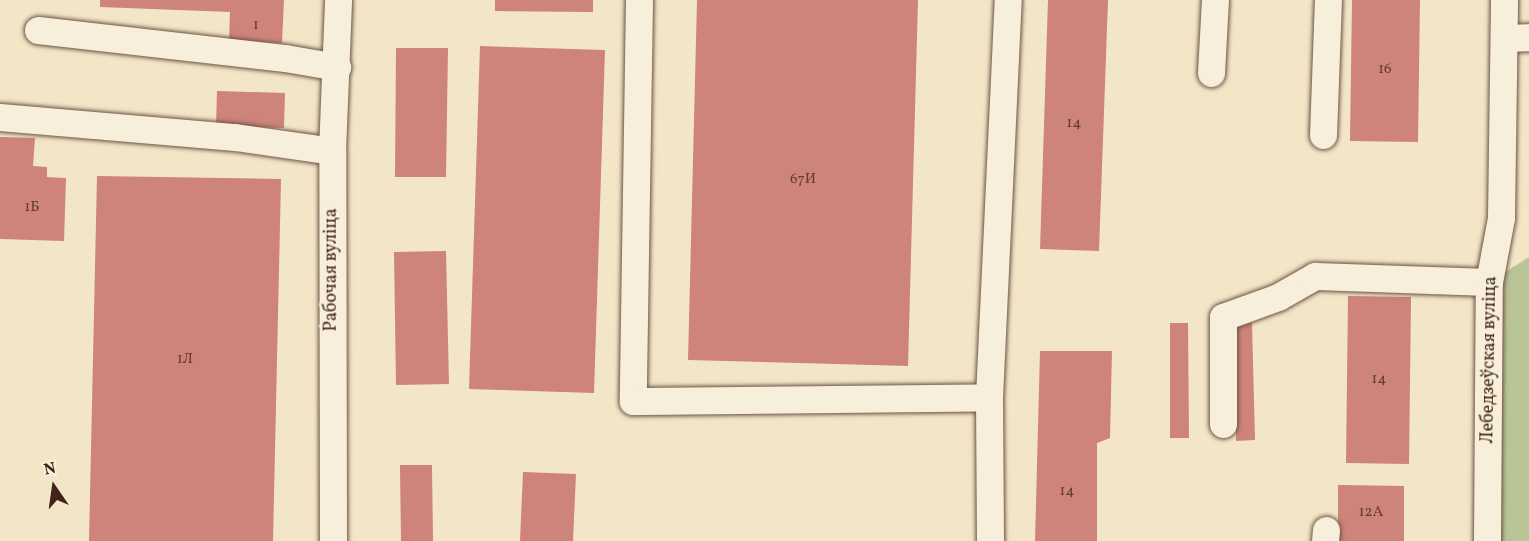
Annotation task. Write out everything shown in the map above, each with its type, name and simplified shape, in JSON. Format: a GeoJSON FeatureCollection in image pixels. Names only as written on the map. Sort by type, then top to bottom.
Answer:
{"type":"FeatureCollection","features":[{"type":"Feature","properties":{"kind":"street","name":"Рабочая вуліца"},"geometry":{"type":"LineString","coordinates":[[333,541],[332,151],[338,0]]}},
{"type":"Feature","properties":{"kind":"street"},"geometry":{"type":"LineString","coordinates":[[639,0],[633,401],[989,397]]}},
{"type":"Feature","properties":{"kind":"street"},"geometry":{"type":"LineString","coordinates":[[990,541],[989,397],[1008,0]]}},
{"type":"Feature","properties":{"kind":"street"},"geometry":{"type":"LineString","coordinates":[[1211,73],[1215,0]]}},
{"type":"Feature","properties":{"kind":"street"},"geometry":{"type":"LineString","coordinates":[[1323,135],[1329,0]]}},
{"type":"Feature","properties":{"kind":"street","name":"Лебедзеўская вуліца"},"geometry":{"type":"LineString","coordinates":[[1487,541],[1489,282],[1501,218],[1516,38],[1504,0]]}},
{"type":"Feature","properties":{"kind":"street"},"geometry":{"type":"LineString","coordinates":[[38,30],[285,58],[336,67]]}},
{"type":"Feature","properties":{"kind":"street"},"geometry":{"type":"LineString","coordinates":[[0,117],[235,137],[332,151]]}},
{"type":"Feature","properties":{"kind":"street"},"geometry":{"type":"LineString","coordinates":[[1223,424],[1223,317],[1278,297],[1315,276],[1489,282]]}},
{"type":"Feature","properties":{"kind":"green space"},"geometry":{"type":"Polygon","coordinates":[[[1529,257],[1529,541],[1487,541],[1489,282],[1529,257]]]}},
{"type":"Feature","properties":{"kind":"building"},"geometry":{"type":"Polygon","coordinates":[[[100,0],[284,0],[282,43],[229,40],[230,12],[100,7],[100,0]]]}},
{"type":"Feature","properties":{"kind":"building"},"geometry":{"type":"Polygon","coordinates":[[[495,0],[593,0],[593,12],[495,11],[495,0]]]}},
{"type":"Feature","properties":{"kind":"building"},"geometry":{"type":"Polygon","coordinates":[[[697,0],[918,0],[908,366],[688,360],[697,0]]]}},
{"type":"Feature","properties":{"kind":"building"},"geometry":{"type":"Polygon","coordinates":[[[1048,0],[1108,0],[1099,251],[1040,249],[1048,0]]]}},
{"type":"Feature","properties":{"kind":"building"},"geometry":{"type":"Polygon","coordinates":[[[1352,0],[1420,0],[1418,142],[1350,141],[1352,0]]]}},
{"type":"Feature","properties":{"kind":"building"},"geometry":{"type":"Polygon","coordinates":[[[480,46],[605,50],[594,393],[469,389],[480,46]]]}},
{"type":"Feature","properties":{"kind":"building"},"geometry":{"type":"Polygon","coordinates":[[[396,48],[448,48],[446,177],[395,177],[396,48]]]}},
{"type":"Feature","properties":{"kind":"building"},"geometry":{"type":"Polygon","coordinates":[[[217,91],[285,93],[284,128],[216,126],[217,91]]]}},
{"type":"Feature","properties":{"kind":"building"},"geometry":{"type":"Polygon","coordinates":[[[0,137],[35,138],[33,166],[47,167],[47,177],[66,178],[64,241],[0,239],[0,137]]]}},
{"type":"Feature","properties":{"kind":"building"},"geometry":{"type":"Polygon","coordinates":[[[97,176],[281,179],[273,541],[89,541],[97,176]]]}},
{"type":"Feature","properties":{"kind":"building"},"geometry":{"type":"Polygon","coordinates":[[[446,251],[449,384],[396,385],[394,252],[446,251]]]}},
{"type":"Feature","properties":{"kind":"building"},"geometry":{"type":"Polygon","coordinates":[[[1348,296],[1411,297],[1409,464],[1346,463],[1348,296]]]}},
{"type":"Feature","properties":{"kind":"building"},"geometry":{"type":"Polygon","coordinates":[[[1170,323],[1188,323],[1189,438],[1170,438],[1170,323]]]}},
{"type":"Feature","properties":{"kind":"building"},"geometry":{"type":"Polygon","coordinates":[[[1252,323],[1255,440],[1236,441],[1234,324],[1252,323]]]}},
{"type":"Feature","properties":{"kind":"building"},"geometry":{"type":"Polygon","coordinates":[[[1040,351],[1112,351],[1110,438],[1097,443],[1097,541],[1035,541],[1040,351]]]}},
{"type":"Feature","properties":{"kind":"building"},"geometry":{"type":"Polygon","coordinates":[[[400,465],[432,465],[433,541],[401,541],[400,465]]]}},
{"type":"Feature","properties":{"kind":"building"},"geometry":{"type":"Polygon","coordinates":[[[523,472],[576,474],[573,541],[520,541],[523,472]]]}},
{"type":"Feature","properties":{"kind":"building"},"geometry":{"type":"Polygon","coordinates":[[[1338,485],[1404,486],[1404,541],[1338,541],[1338,485]]]}}]}
